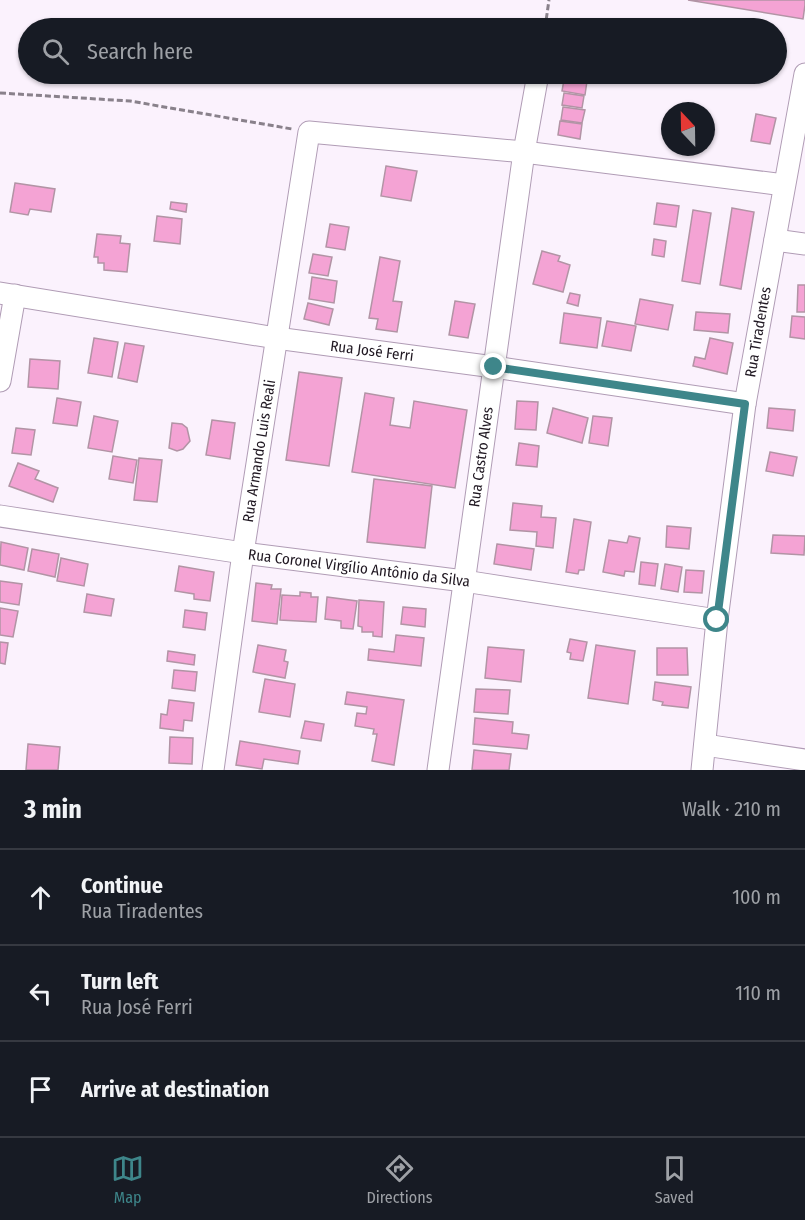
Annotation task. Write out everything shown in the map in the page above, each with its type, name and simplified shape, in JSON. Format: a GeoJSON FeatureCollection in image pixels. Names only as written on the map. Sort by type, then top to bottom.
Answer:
{"type":"FeatureCollection","features":[{"type":"Feature","properties":{"kind":"street","name":"Rua Tiradentes"},"geometry":{"type":"LineString","coordinates":[[702,770],[717,620],[745,404],[805,74]]}},
{"type":"Feature","properties":{"kind":"street","name":"Rua Castro Alves"},"geometry":{"type":"LineString","coordinates":[[438,770],[524,152],[536,84]]}},
{"type":"Feature","properties":{"kind":"street"},"geometry":{"type":"LineString","coordinates":[[309,132],[524,152],[784,185]]}},
{"type":"Feature","properties":{"kind":"street","name":"Rua Armando Luis Reali"},"geometry":{"type":"LineString","coordinates":[[213,770],[243,554],[309,132]]}},
{"type":"Feature","properties":{"kind":"street"},"geometry":{"type":"LineString","coordinates":[[775,240],[805,244]]}},
{"type":"Feature","properties":{"kind":"street"},"geometry":{"type":"LineString","coordinates":[[0,381],[8,294]]}},
{"type":"Feature","properties":{"kind":"street","name":"Rua José Ferri"},"geometry":{"type":"LineString","coordinates":[[8,294],[276,338],[745,404]]}},
{"type":"Feature","properties":{"kind":"street","name":"Rua Coronel Virgílio Antônio da Silva"},"geometry":{"type":"LineString","coordinates":[[0,516],[243,554],[464,582],[717,620]]}},
{"type":"Feature","properties":{"kind":"street"},"geometry":{"type":"LineString","coordinates":[[705,745],[805,760]]}},
{"type":"Feature","properties":{"kind":"path"},"geometry":{"type":"LineString","coordinates":[[546,18],[549,0]]}},
{"type":"Feature","properties":{"kind":"path"},"geometry":{"type":"LineString","coordinates":[[0,93],[130,101],[309,132]]}},
{"type":"Feature","properties":{"kind":"building"},"geometry":{"type":"Polygon","coordinates":[[[688,0],[805,0],[805,5],[803,19],[688,0]]]}},
{"type":"Feature","properties":{"kind":"building"},"geometry":{"type":"Polygon","coordinates":[[[563,84],[587,84],[585,95],[562,91],[563,84]]]}},
{"type":"Feature","properties":{"kind":"building"},"geometry":{"type":"Polygon","coordinates":[[[564,93],[584,96],[582,108],[562,105],[564,93]]]}},
{"type":"Feature","properties":{"kind":"building"},"geometry":{"type":"Polygon","coordinates":[[[563,107],[585,110],[582,123],[561,120],[563,107]]]}},
{"type":"Feature","properties":{"kind":"building"},"geometry":{"type":"Polygon","coordinates":[[[756,114],[776,118],[770,144],[751,141],[756,114]]]}},
{"type":"Feature","properties":{"kind":"building"},"geometry":{"type":"Polygon","coordinates":[[[560,121],[582,124],[580,139],[558,135],[560,121]]]}},
{"type":"Feature","properties":{"kind":"building"},"geometry":{"type":"Polygon","coordinates":[[[386,166],[417,171],[411,201],[381,196],[386,166]]]}},
{"type":"Feature","properties":{"kind":"building"},"geometry":{"type":"Polygon","coordinates":[[[15,183],[55,189],[51,212],[30,209],[28,215],[10,212],[15,183]]]}},
{"type":"Feature","properties":{"kind":"building"},"geometry":{"type":"Polygon","coordinates":[[[171,202],[187,204],[186,212],[170,209],[171,202]]]}},
{"type":"Feature","properties":{"kind":"building"},"geometry":{"type":"Polygon","coordinates":[[[657,203],[679,206],[676,227],[654,224],[657,203]]]}},
{"type":"Feature","properties":{"kind":"building"},"geometry":{"type":"Polygon","coordinates":[[[732,208],[754,212],[741,289],[720,285],[732,208]]]}},
{"type":"Feature","properties":{"kind":"building"},"geometry":{"type":"Polygon","coordinates":[[[693,210],[711,213],[700,284],[682,281],[693,210]]]}},
{"type":"Feature","properties":{"kind":"building"},"geometry":{"type":"Polygon","coordinates":[[[157,216],[182,219],[180,244],[154,241],[157,216]]]}},
{"type":"Feature","properties":{"kind":"building"},"geometry":{"type":"Polygon","coordinates":[[[330,224],[349,227],[345,250],[326,247],[330,224]]]}},
{"type":"Feature","properties":{"kind":"building"},"geometry":{"type":"Polygon","coordinates":[[[97,234],[121,236],[120,243],[130,244],[127,272],[104,270],[104,263],[98,263],[98,257],[94,257],[97,234]]]}},
{"type":"Feature","properties":{"kind":"building"},"geometry":{"type":"Polygon","coordinates":[[[654,239],[666,241],[664,257],[652,255],[654,239]]]}},
{"type":"Feature","properties":{"kind":"building"},"geometry":{"type":"Polygon","coordinates":[[[542,251],[560,256],[558,261],[570,265],[563,292],[533,284],[542,251]]]}},
{"type":"Feature","properties":{"kind":"building"},"geometry":{"type":"Polygon","coordinates":[[[313,254],[332,257],[328,276],[309,273],[313,254]]]}},
{"type":"Feature","properties":{"kind":"building"},"geometry":{"type":"Polygon","coordinates":[[[380,257],[400,261],[393,301],[402,302],[397,332],[376,329],[378,319],[369,318],[380,257]]]}},
{"type":"Feature","properties":{"kind":"building"},"geometry":{"type":"Polygon","coordinates":[[[312,277],[337,281],[334,303],[309,299],[312,277]]]}},
{"type":"Feature","properties":{"kind":"building"},"geometry":{"type":"Polygon","coordinates":[[[798,285],[805,285],[805,312],[797,312],[798,285]]]}},
{"type":"Feature","properties":{"kind":"building"},"geometry":{"type":"Polygon","coordinates":[[[570,293],[580,295],[578,306],[567,303],[570,293]]]}},
{"type":"Feature","properties":{"kind":"building"},"geometry":{"type":"Polygon","coordinates":[[[640,299],[673,305],[668,330],[635,324],[640,299]]]}},
{"type":"Feature","properties":{"kind":"building"},"geometry":{"type":"Polygon","coordinates":[[[455,301],[475,304],[468,338],[449,335],[455,301]]]}},
{"type":"Feature","properties":{"kind":"building"},"geometry":{"type":"Polygon","coordinates":[[[308,303],[333,309],[329,325],[304,319],[308,303]]]}},
{"type":"Feature","properties":{"kind":"building"},"geometry":{"type":"Polygon","coordinates":[[[696,312],[730,314],[728,333],[694,330],[696,312]]]}},
{"type":"Feature","properties":{"kind":"building"},"geometry":{"type":"Polygon","coordinates":[[[564,313],[601,318],[597,348],[560,343],[564,313]]]}},
{"type":"Feature","properties":{"kind":"building"},"geometry":{"type":"Polygon","coordinates":[[[792,316],[805,317],[805,339],[790,337],[792,316]]]}},
{"type":"Feature","properties":{"kind":"building"},"geometry":{"type":"Polygon","coordinates":[[[607,321],[636,326],[631,351],[602,346],[607,321]]]}},
{"type":"Feature","properties":{"kind":"building"},"geometry":{"type":"Polygon","coordinates":[[[94,338],[118,342],[112,377],[88,373],[94,338]]]}},
{"type":"Feature","properties":{"kind":"building"},"geometry":{"type":"Polygon","coordinates":[[[710,338],[733,343],[727,374],[693,366],[695,357],[705,359],[710,338]]]}},
{"type":"Feature","properties":{"kind":"building"},"geometry":{"type":"Polygon","coordinates":[[[125,343],[144,346],[137,382],[118,378],[125,343]]]}},
{"type":"Feature","properties":{"kind":"building"},"geometry":{"type":"Polygon","coordinates":[[[30,359],[60,361],[58,389],[28,387],[30,359]]]}},
{"type":"Feature","properties":{"kind":"building"},"geometry":{"type":"Polygon","coordinates":[[[299,372],[342,378],[329,466],[286,460],[299,372]]]}},
{"type":"Feature","properties":{"kind":"building"},"geometry":{"type":"Polygon","coordinates":[[[365,393],[394,398],[390,425],[410,428],[414,401],[467,410],[455,488],[352,472],[365,393]]]}},
{"type":"Feature","properties":{"kind":"building"},"geometry":{"type":"Polygon","coordinates":[[[57,398],[81,402],[77,426],[53,423],[57,398]]]}},
{"type":"Feature","properties":{"kind":"building"},"geometry":{"type":"Polygon","coordinates":[[[517,401],[538,402],[536,430],[515,429],[517,401]]]}},
{"type":"Feature","properties":{"kind":"building"},"geometry":{"type":"Polygon","coordinates":[[[553,408],[588,418],[582,443],[547,433],[553,408]]]}},
{"type":"Feature","properties":{"kind":"building"},"geometry":{"type":"Polygon","coordinates":[[[769,408],[795,410],[793,431],[767,428],[769,408]]]}},
{"type":"Feature","properties":{"kind":"building"},"geometry":{"type":"Polygon","coordinates":[[[94,416],[118,421],[112,452],[88,448],[94,416]]]}},
{"type":"Feature","properties":{"kind":"building"},"geometry":{"type":"Polygon","coordinates":[[[593,416],[612,418],[608,446],[589,443],[593,416]]]}},
{"type":"Feature","properties":{"kind":"building"},"geometry":{"type":"Polygon","coordinates":[[[212,420],[235,423],[230,459],[206,455],[212,420]]]}},
{"type":"Feature","properties":{"kind":"building"},"geometry":{"type":"Polygon","coordinates":[[[172,423],[182,424],[187,428],[190,441],[183,449],[177,451],[169,448],[172,423]]]}},
{"type":"Feature","properties":{"kind":"building"},"geometry":{"type":"Polygon","coordinates":[[[16,428],[35,430],[31,455],[12,453],[16,428]]]}},
{"type":"Feature","properties":{"kind":"building"},"geometry":{"type":"Polygon","coordinates":[[[519,443],[539,446],[537,467],[516,465],[519,443]]]}},
{"type":"Feature","properties":{"kind":"building"},"geometry":{"type":"Polygon","coordinates":[[[770,452],[797,457],[793,476],[766,471],[770,452]]]}},
{"type":"Feature","properties":{"kind":"building"},"geometry":{"type":"Polygon","coordinates":[[[113,456],[137,460],[133,483],[109,479],[113,456]]]}},
{"type":"Feature","properties":{"kind":"building"},"geometry":{"type":"Polygon","coordinates":[[[139,458],[162,460],[157,502],[134,500],[139,458]]]}},
{"type":"Feature","properties":{"kind":"building"},"geometry":{"type":"Polygon","coordinates":[[[18,463],[39,471],[35,479],[58,488],[53,502],[9,486],[18,463]]]}},
{"type":"Feature","properties":{"kind":"building"},"geometry":{"type":"Polygon","coordinates":[[[374,479],[432,486],[425,548],[367,542],[374,479]]]}},
{"type":"Feature","properties":{"kind":"building"},"geometry":{"type":"Polygon","coordinates":[[[513,503],[542,506],[541,517],[556,518],[553,548],[536,546],[537,532],[510,530],[513,503]]]}},
{"type":"Feature","properties":{"kind":"building"},"geometry":{"type":"Polygon","coordinates":[[[574,519],[591,522],[584,570],[579,570],[578,574],[566,572],[574,519]]]}},
{"type":"Feature","properties":{"kind":"building"},"geometry":{"type":"Polygon","coordinates":[[[667,526],[691,528],[689,549],[666,547],[667,526]]]}},
{"type":"Feature","properties":{"kind":"building"},"geometry":{"type":"Polygon","coordinates":[[[773,535],[805,536],[804,555],[771,553],[773,535]]]}},
{"type":"Feature","properties":{"kind":"building"},"geometry":{"type":"Polygon","coordinates":[[[629,536],[640,538],[634,572],[625,571],[624,576],[603,572],[609,540],[627,543],[629,536]]]}},
{"type":"Feature","properties":{"kind":"building"},"geometry":{"type":"Polygon","coordinates":[[[1,542],[28,548],[24,570],[0,565],[1,542]]]}},
{"type":"Feature","properties":{"kind":"building"},"geometry":{"type":"Polygon","coordinates":[[[497,544],[534,549],[531,570],[494,564],[497,544]]]}},
{"type":"Feature","properties":{"kind":"building"},"geometry":{"type":"Polygon","coordinates":[[[32,549],[59,554],[55,577],[28,571],[32,549]]]}},
{"type":"Feature","properties":{"kind":"building"},"geometry":{"type":"Polygon","coordinates":[[[61,558],[88,564],[84,586],[57,581],[61,558]]]}},
{"type":"Feature","properties":{"kind":"building"},"geometry":{"type":"Polygon","coordinates":[[[641,562],[658,564],[655,586],[639,584],[641,562]]]}},
{"type":"Feature","properties":{"kind":"building"},"geometry":{"type":"Polygon","coordinates":[[[665,564],[682,567],[678,592],[661,589],[665,564]]]}},
{"type":"Feature","properties":{"kind":"building"},"geometry":{"type":"Polygon","coordinates":[[[179,566],[214,572],[210,601],[194,599],[194,594],[175,591],[179,566]]]}},
{"type":"Feature","properties":{"kind":"building"},"geometry":{"type":"Polygon","coordinates":[[[686,570],[704,571],[702,593],[684,592],[686,570]]]}},
{"type":"Feature","properties":{"kind":"building"},"geometry":{"type":"Polygon","coordinates":[[[0,581],[22,584],[19,605],[0,602],[0,581]]]}},
{"type":"Feature","properties":{"kind":"building"},"geometry":{"type":"Polygon","coordinates":[[[256,583],[272,585],[271,589],[281,589],[277,624],[252,621],[256,583]]]}},
{"type":"Feature","properties":{"kind":"building"},"geometry":{"type":"Polygon","coordinates":[[[300,592],[311,593],[311,597],[318,597],[316,622],[280,620],[282,595],[300,596],[300,592]]]}},
{"type":"Feature","properties":{"kind":"building"},"geometry":{"type":"Polygon","coordinates":[[[87,594],[114,599],[111,616],[84,612],[87,594]]]}},
{"type":"Feature","properties":{"kind":"building"},"geometry":{"type":"Polygon","coordinates":[[[327,597],[357,601],[353,629],[341,628],[341,621],[325,619],[327,597]]]}},
{"type":"Feature","properties":{"kind":"building"},"geometry":{"type":"Polygon","coordinates":[[[359,600],[384,602],[382,637],[373,636],[373,632],[362,632],[362,627],[358,626],[359,600]]]}},
{"type":"Feature","properties":{"kind":"building"},"geometry":{"type":"Polygon","coordinates":[[[403,607],[426,609],[425,627],[401,624],[403,607]]]}},
{"type":"Feature","properties":{"kind":"building"},"geometry":{"type":"Polygon","coordinates":[[[0,608],[18,611],[13,637],[0,635],[0,608]]]}},
{"type":"Feature","properties":{"kind":"building"},"geometry":{"type":"Polygon","coordinates":[[[185,610],[207,613],[205,630],[183,627],[185,610]]]}},
{"type":"Feature","properties":{"kind":"building"},"geometry":{"type":"Polygon","coordinates":[[[396,635],[424,638],[421,666],[368,660],[369,649],[394,652],[396,635]]]}},
{"type":"Feature","properties":{"kind":"building"},"geometry":{"type":"Polygon","coordinates":[[[570,639],[587,642],[583,661],[570,659],[571,653],[567,652],[570,639]]]}},
{"type":"Feature","properties":{"kind":"building"},"geometry":{"type":"Polygon","coordinates":[[[0,642],[8,643],[5,664],[0,663],[0,642]]]}},
{"type":"Feature","properties":{"kind":"building"},"geometry":{"type":"Polygon","coordinates":[[[258,645],[286,650],[284,661],[288,662],[285,678],[253,672],[258,645]]]}},
{"type":"Feature","properties":{"kind":"building"},"geometry":{"type":"Polygon","coordinates":[[[596,645],[635,651],[628,704],[588,698],[596,645]]]}},
{"type":"Feature","properties":{"kind":"building"},"geometry":{"type":"Polygon","coordinates":[[[488,647],[524,650],[521,682],[485,678],[488,647]]]}},
{"type":"Feature","properties":{"kind":"building"},"geometry":{"type":"Polygon","coordinates":[[[657,648],[687,648],[688,675],[657,675],[657,648]]]}},
{"type":"Feature","properties":{"kind":"building"},"geometry":{"type":"Polygon","coordinates":[[[168,651],[195,655],[194,665],[167,661],[168,651]]]}},
{"type":"Feature","properties":{"kind":"building"},"geometry":{"type":"Polygon","coordinates":[[[174,670],[197,672],[195,691],[172,688],[174,670]]]}},
{"type":"Feature","properties":{"kind":"building"},"geometry":{"type":"Polygon","coordinates":[[[265,679],[295,684],[290,717],[259,712],[265,679]]]}},
{"type":"Feature","properties":{"kind":"building"},"geometry":{"type":"Polygon","coordinates":[[[655,682],[691,687],[688,708],[662,705],[663,702],[653,700],[655,682]]]}},
{"type":"Feature","properties":{"kind":"building"},"geometry":{"type":"Polygon","coordinates":[[[476,689],[510,690],[508,714],[474,712],[476,689]]]}},
{"type":"Feature","properties":{"kind":"building"},"geometry":{"type":"Polygon","coordinates":[[[347,692],[404,700],[394,765],[372,761],[377,734],[373,734],[374,729],[355,726],[357,713],[366,714],[367,707],[345,704],[347,692]]]}},
{"type":"Feature","properties":{"kind":"building"},"geometry":{"type":"Polygon","coordinates":[[[169,700],[194,703],[192,721],[184,720],[183,731],[160,728],[161,714],[167,715],[169,700]]]}},
{"type":"Feature","properties":{"kind":"building"},"geometry":{"type":"Polygon","coordinates":[[[475,718],[513,722],[512,733],[529,735],[527,749],[473,744],[475,718]]]}},
{"type":"Feature","properties":{"kind":"building"},"geometry":{"type":"Polygon","coordinates":[[[305,721],[324,724],[321,741],[301,738],[305,721]]]}},
{"type":"Feature","properties":{"kind":"building"},"geometry":{"type":"Polygon","coordinates":[[[170,737],[193,738],[192,764],[169,763],[170,737]]]}},
{"type":"Feature","properties":{"kind":"building"},"geometry":{"type":"Polygon","coordinates":[[[240,741],[300,751],[298,764],[264,759],[262,769],[236,765],[240,741]]]}},
{"type":"Feature","properties":{"kind":"building"},"geometry":{"type":"Polygon","coordinates":[[[28,744],[60,747],[58,770],[26,770],[28,744]]]}},
{"type":"Feature","properties":{"kind":"building"},"geometry":{"type":"Polygon","coordinates":[[[474,750],[511,754],[509,770],[472,770],[474,750]]]}},
{"type":"Feature","properties":{"kind":"route"},"geometry":{"type":"LineString","coordinates":[[494,367],[745,404],[717,620]]}}]}
